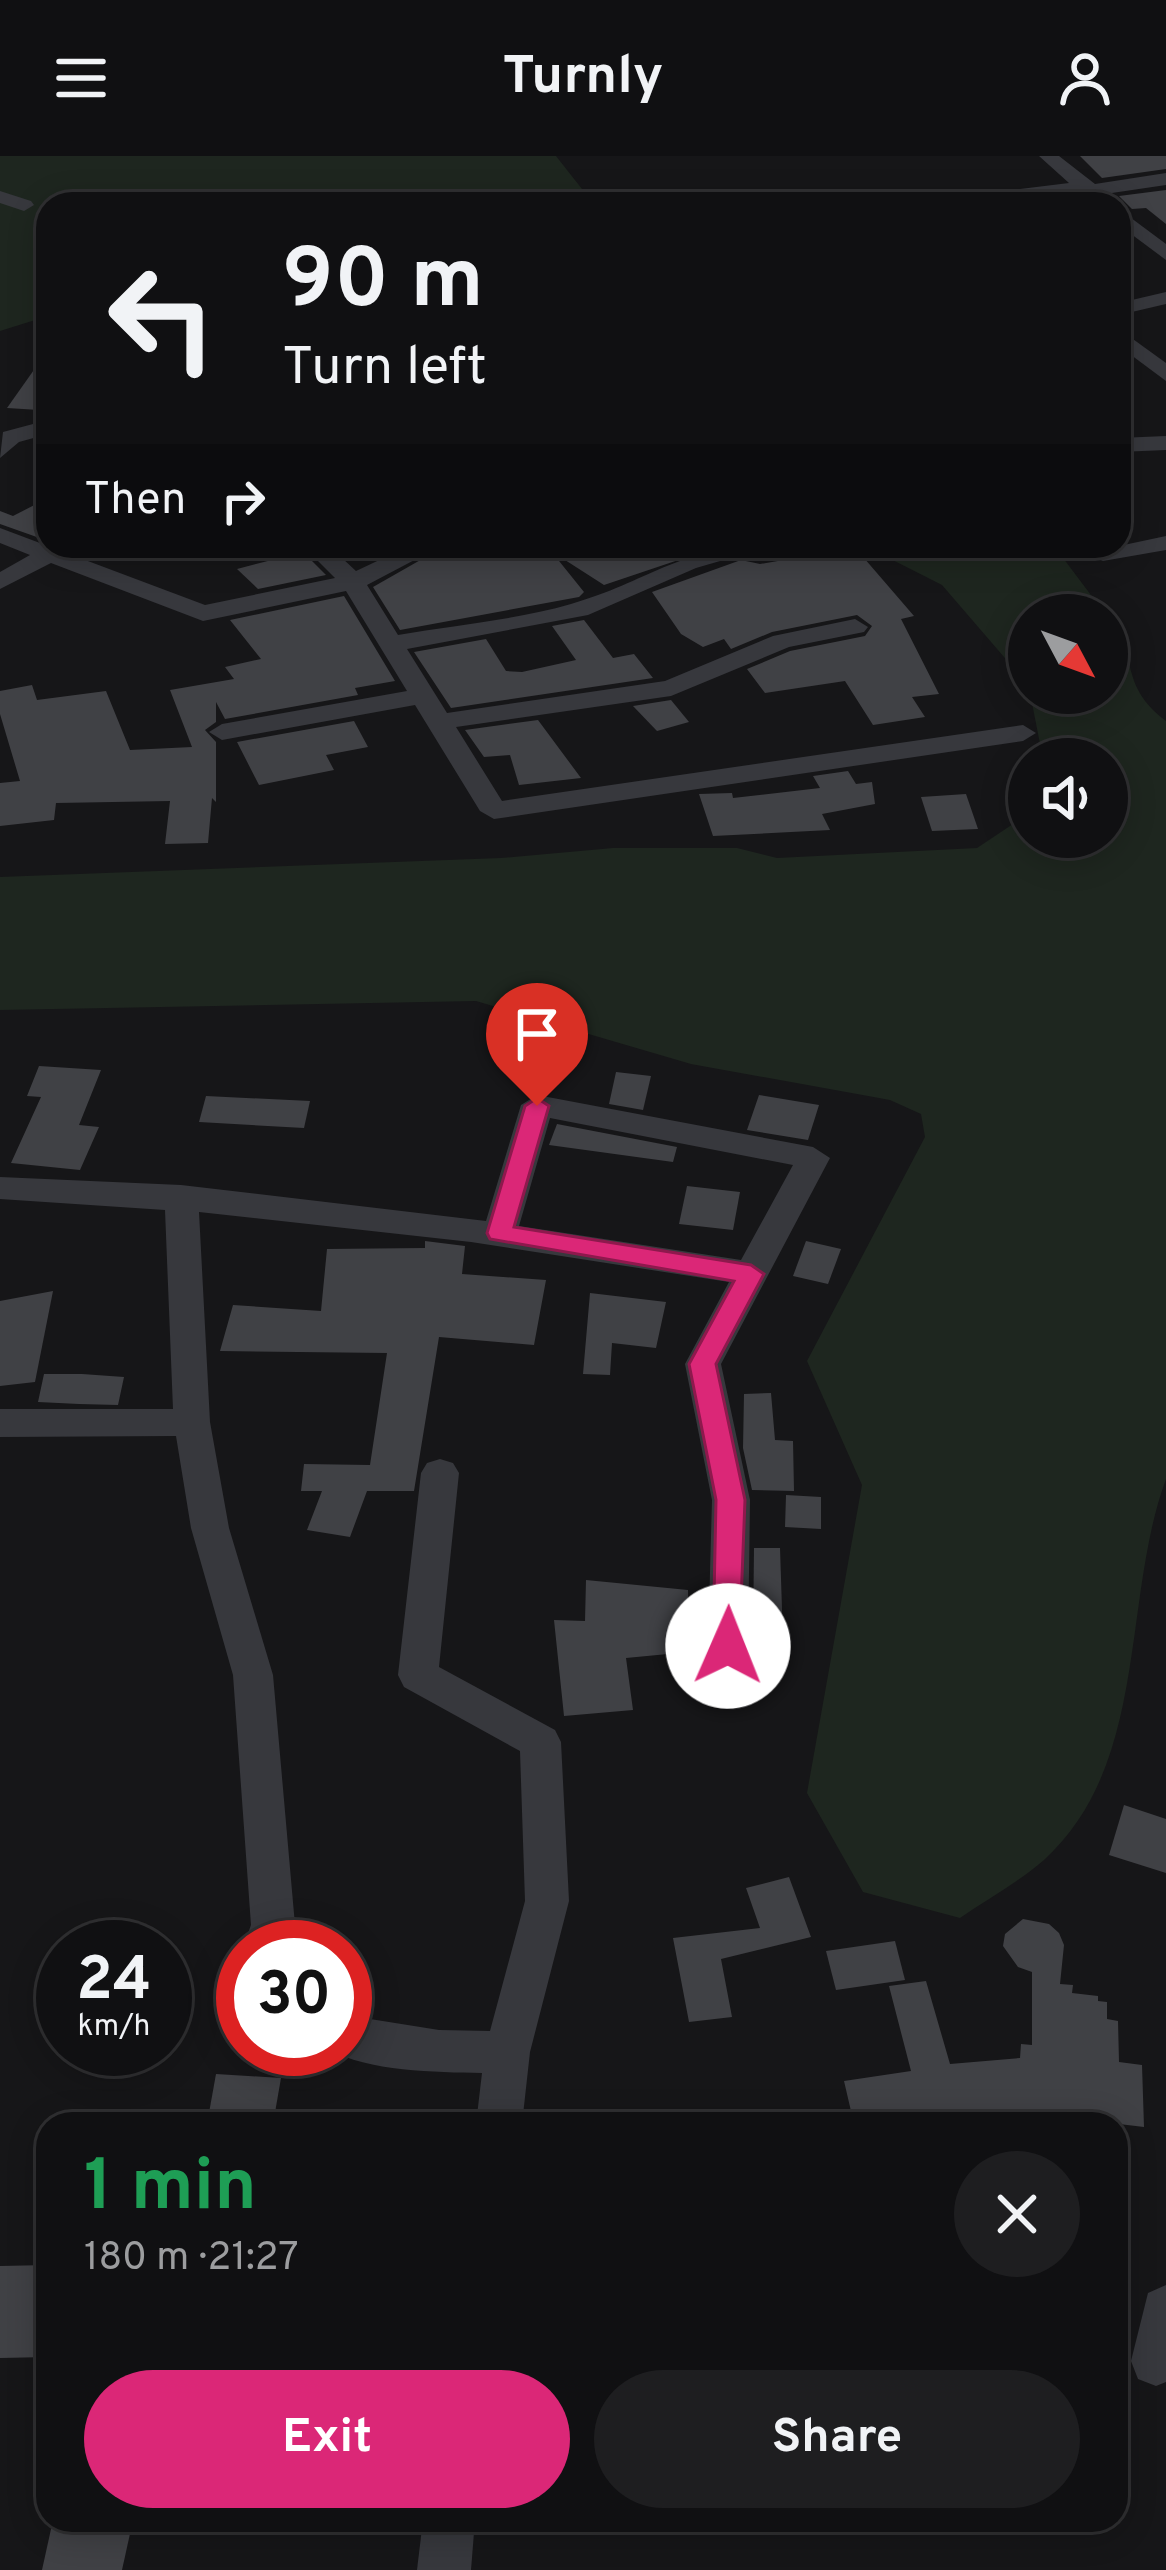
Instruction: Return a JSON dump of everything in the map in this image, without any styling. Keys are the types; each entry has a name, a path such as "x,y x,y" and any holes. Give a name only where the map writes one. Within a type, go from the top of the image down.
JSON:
{"street":[{"path":"1048,156 1092,192"},
{"path":"1104,192 1166,179"},
{"path":"0,197 24,206"},
{"path":"1131,226 1166,254"},
{"path":"1131,239 1144,237"},
{"path":"1131,306 1166,298"},
{"path":"1131,345 1166,374"},
{"path":"0,452 11,437 36,430"},
{"path":"1131,444 1166,442"},
{"path":"0,536 36,550"},
{"path":"1131,549 1166,543"},
{"path":"0,581 42,558"},
{"path":"56,558 194,612 352,582 403,558"},
{"path":"327,558 352,582 490,809 499,812 1023,733"},
{"path":"391,644 579,610 706,558"},
{"path":"437,722 671,688 782,641 855,627"},
{"path":"222,732 421,696"},
{"path":"500,1233 537,1106 813,1158 703,1364 731,1500 728,1646"},
{"path":"0,1188 181,1196 500,1233 751,1274"},
{"path":"181,1196 192,1422 210,1528 253,1675 274,1920"},
{"path":"0,1423 192,1422"},
{"path":"440,1473 418,1675 540,1742 548,1901 507,2052 501,2112"},
{"path":"372,2040 439,2051 507,2052"},
{"path":"1156,2361 1166,2310"},
{"path":"444,2570 447,2532"}],"shaded area":[{"path":"0,156 556,156 588,192 36,192 36,320 0,331"},
{"path":"889,558 1063,558 1090,594 1008,594 1008,662 942,585"},
{"path":"1128,660 1141,695 1166,721 1166,1479 1152,1526 1128,1679 1101,1777 1078,1821 1044,1860 960,1918 863,1892 807,1793 862,1485 807,1361 925,1137 921,1114 890,1100 691,1064 476,1001 0,1010 0,877 501,858 613,848 737,848 777,858 977,848 1008,827 1008,858 1128,858 1128,738 1039,738 1034,714 1128,714"}],"building":[{"path":"1080,156 1166,156 1166,169 1102,178"},
{"path":"1166,190 1166,224 1146,208 1132,209 1131,194"},
{"path":"36,367 36,410 7,408"},
{"path":"36,504 36,537 0,524 0,511 13,516"},
{"path":"280,558 309,558 326,575 258,589 237,569"},
{"path":"424,558 557,558 584,592 579,597 400,630 373,587"},
{"path":"562,558 684,558 604,585"},
{"path":"795,558 864,558 914,616 901,619 939,694 912,697 925,717 873,725 845,681 765,693 747,669 790,651 865,636 872,626 857,615 772,632 731,649 724,639 703,647 681,634 652,592 741,560 760,564"},
{"path":"344,596 395,681 355,688 358,695 225,719 216,702 216,722 205,730 216,742 216,802 212,798 208,843 165,844 170,801 56,803 54,820 0,826 0,783 20,781 0,714 0,691 32,685 37,700 106,691 130,750 192,747 170,690 234,679 225,667 261,659 230,620"},
{"path":"584,620 613,658 634,654 653,678 451,708 414,652 486,639 506,671 522,672 576,660 552,626"},
{"path":"671,700 689,722 657,731 633,706"},
{"path":"538,720 581,778 519,785 510,755 484,757 465,730"},
{"path":"354,721 368,747 326,755 334,770 259,785 237,742"},
{"path":"848,771 856,784 872,782 875,804 822,814 830,830 713,836 699,794 732,793 733,798 820,788 813,776"},
{"path":"966,794 978,829 932,831 921,797"},
{"path":"39,1066 101,1070 79,1125 99,1127 80,1170 11,1163 41,1097 27,1096"},
{"path":"616,1072 651,1076 643,1110 609,1104"},
{"path":"759,1095 819,1105 808,1140 747,1130"},
{"path":"206,1096 310,1101 304,1128 199,1122"},
{"path":"557,1124 677,1147 673,1162 549,1145"},
{"path":"687,1186 740,1192 733,1230 679,1224"},
{"path":"425,1241 465,1246 462,1274 546,1280 534,1345 439,1337 414,1491 367,1491 350,1537 307,1530 322,1491 301,1491 304,1464 370,1465 387,1353 220,1351 233,1305 321,1311 327,1249 425,1248"},
{"path":"806,1241 841,1249 828,1284 793,1276"},
{"path":"53,1291 35,1382 0,1386 0,1301"},
{"path":"590,1293 666,1302 656,1348 612,1343 610,1375 583,1374"},
{"path":"44,1374 124,1377 118,1405 38,1402"},
{"path":"771,1393 775,1440 793,1441 794,1491 752,1490 743,1448 744,1394"},
{"path":"786,1495 821,1497 821,1529 785,1527"},
{"path":"754,1548 780,1548 783,1640 753,1638"},
{"path":"586,1580 688,1590 689,1652 626,1658 633,1710 564,1716 554,1620 585,1621"},
{"path":"1124,1805 1166,1819 1166,1873 1109,1855"},
{"path":"789,1877 811,1937 721,1959 732,2017 689,2022 673,1938 760,1928 746,1888"},
{"path":"1023,1919 1049,1924 1059,1933 1064,1945 1060,1984 1073,1985 1072,1993 1107,2002 1107,2019 1118,2021 1119,2062 1142,2065 1144,2127 1128,2125 1128,2112 851,2112 844,2081 911,2071 889,1986 926,1981 950,2064 1020,2058 1021,2044 1032,2045 1032,1972 1018,1967 1003,1946 1005,1934"},
{"path":"895,1941 905,1980 836,1990 826,1951"},
{"path":"216,2074 281,2078 275,2112 209,2112"},
{"path":"36,2265 36,2357 0,2358 0,2266"},
{"path":"50,2532 130,2532 122,2570 42,2570"}],"route":[{"path":"537,1106 500,1233 751,1274 703,1364 731,1500 728,1646"}]}
